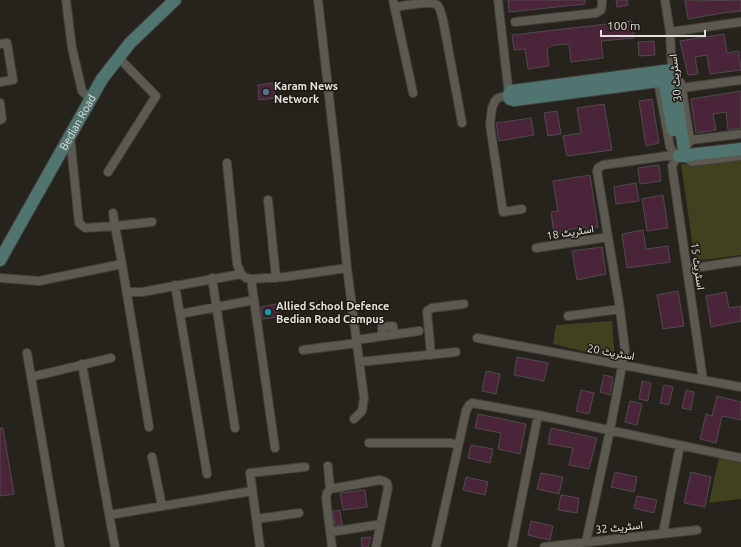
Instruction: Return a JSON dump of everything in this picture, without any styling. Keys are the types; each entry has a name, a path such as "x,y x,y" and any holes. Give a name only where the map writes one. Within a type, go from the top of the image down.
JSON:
{"street":[{"path":"66,0 72,48 82,90 90,99"},
{"name":"Bedian Road","path":"0,260 102,79 130,43 175,0"},
{"path":"318,0 347,268 364,398 362,411 354,420"},
{"path":"498,0 509,95"},
{"path":"515,22 596,13 601,10 602,0"},
{"name":"اسٹریٹ 30","path":"665,0 670,32 669,79 682,150"},
{"path":"413,93 394,4 432,2 437,4 443,20 462,123"},
{"path":"670,32 741,22"},
{"path":"0,44 7,43 13,80 0,82"},
{"path":"108,172 156,96 118,58"},
{"path":"647,87 669,79"},
{"path":"669,79 670,147 682,150 741,149"},
{"path":"522,209 503,212 490,125 492,108 498,98 509,95 510,92 669,79 741,80"},
{"path":"0,103 2,119 0,120"},
{"path":"586,542 610,430 625,350 620,309 597,178 598,168 603,165 666,156 682,150 741,134"},
{"path":"70,135 79,223 85,228 152,222"},
{"path":"682,150 741,142"},
{"path":"682,150 692,162 741,156"},
{"name":"اسٹریٹ 15","path":"682,150 672,166 704,380"},
{"path":"228,163 237,264 241,274 246,278 251,279 276,278 347,268"},
{"path":"268,200 276,278"},
{"path":"113,213 149,427"},
{"name":"اسٹریٹ 18","path":"536,248 608,237"},
{"path":"688,269 741,261"},
{"path":"0,278 39,281 122,264"},
{"path":"127,292 142,292 212,278 241,274"},
{"path":"212,278 235,428"},
{"path":"251,279 275,448"},
{"path":"175,285 207,474"},
{"path":"180,314 254,300"},
{"path":"431,355 427,311 432,308 464,304"},
{"path":"568,316 620,309"},
{"path":"303,350 382,336 382,327 394,326 394,334 419,331"},
{"name":"اسٹریٹ 20","path":"477,338 741,388"},
{"path":"359,362 456,352"},
{"path":"27,354 60,547"},
{"path":"31,377 111,358"},
{"path":"82,364 115,547"},
{"path":"436,547 467,408 472,403 538,415 741,458"},
{"path":"512,547 538,415"},
{"path":"369,443 450,443 458,445"},
{"path":"663,533 680,445"},
{"path":"152,457 162,506"},
{"path":"260,547 250,474 306,466"},
{"path":"328,466 330,489 326,498 332,547"},
{"path":"330,489 380,480 387,483 388,488 376,547"},
{"path":"109,515 252,491"},
{"path":"257,519 299,513"},
{"path":"330,532 376,525 380,526"},
{"name":"اسٹریٹ 32","path":"544,547 697,530"}],"green space":[{"path":"741,156 741,255 695,261 681,164"},
{"path":"612,321 615,359 553,344 556,325"},
{"path":"719,457 741,461 741,499 709,503"}],"building":[{"path":"508,0 585,0 585,4 509,12"},
{"path":"616,0 627,0 628,5 617,7"},
{"path":"685,0 741,0 741,11 688,19"},
{"path":"632,21 634,38 601,41 603,58 571,62 569,44 557,45 551,46 547,49 549,66 528,69 525,49 514,50 512,35"},
{"path":"724,34 727,53 739,51 741,70 710,74 707,55 695,57 698,74 688,75 680,41"},
{"path":"654,41 655,55 639,56 638,42"},
{"name":"Karam News Network","path":"273,83 275,98 259,100 258,85"},
{"path":"741,91 741,128 728,130 726,112 713,114 716,130 696,133 691,99"},
{"path":"652,99 659,143 646,146 639,101"},
{"path":"604,104 612,150 567,156 563,136 581,133 577,108"},
{"path":"557,111 561,134 548,136 544,113"},
{"path":"531,118 534,135 499,141 496,123"},
{"path":"659,165 661,181 640,184 638,168"},
{"path":"590,175 598,227 586,229 585,227 554,234 551,212 558,211 553,181"},
{"path":"636,183 639,201 616,204 614,187"},
{"path":"663,195 668,228 647,231 642,199"},
{"path":"643,230 646,249 668,246 670,262 627,268 622,234"},
{"path":"602,247 606,274 577,280 572,251"},
{"path":"678,291 684,326 663,329 657,295"},
{"path":"726,292 729,308 741,306 741,321 711,327 706,296"},
{"name":"Allied School Defence Bedian Road Campus","path":"276,304 279,317 262,319 261,307"},
{"path":"517,357 548,363 544,381 514,375"},
{"path":"486,371 500,374 496,394 482,391"},
{"path":"604,375 613,377 610,395 600,392"},
{"path":"642,381 651,383 648,401 639,399"},
{"path":"664,385 673,387 669,405 660,403"},
{"path":"581,390 594,393 589,414 576,411"},
{"path":"686,390 694,392 691,410 682,408"},
{"path":"717,396 741,402 741,420 722,416 716,443 700,439 706,414 712,416"},
{"path":"630,401 642,404 637,425 625,422"},
{"path":"478,414 526,424 520,454 498,449 501,433 475,428"},
{"path":"0,428 3,428 14,494 0,496"},
{"path":"551,428 597,438 589,469 569,465 573,448 548,444"},
{"path":"471,445 493,449 490,463 468,458"},
{"path":"615,472 637,477 634,492 611,487"},
{"path":"691,472 711,477 705,507 684,503"},
{"path":"541,473 563,477 559,494 537,489"},
{"path":"466,477 488,482 485,495 463,490"},
{"path":"365,490 367,507 343,510 340,493"},
{"path":"561,495 579,498 577,513 558,510"},
{"path":"637,496 657,500 654,513 634,508"},
{"path":"340,510 342,525 335,526 333,511"},
{"path":"531,521 553,526 550,540 528,535"},
{"path":"371,537 368,547 362,547 361,538"}],"place":[{"name":"Karam News Network","path":"266,92"},
{"name":"Allied School Defence Bedian Road Campus","path":"268,312"}]}
